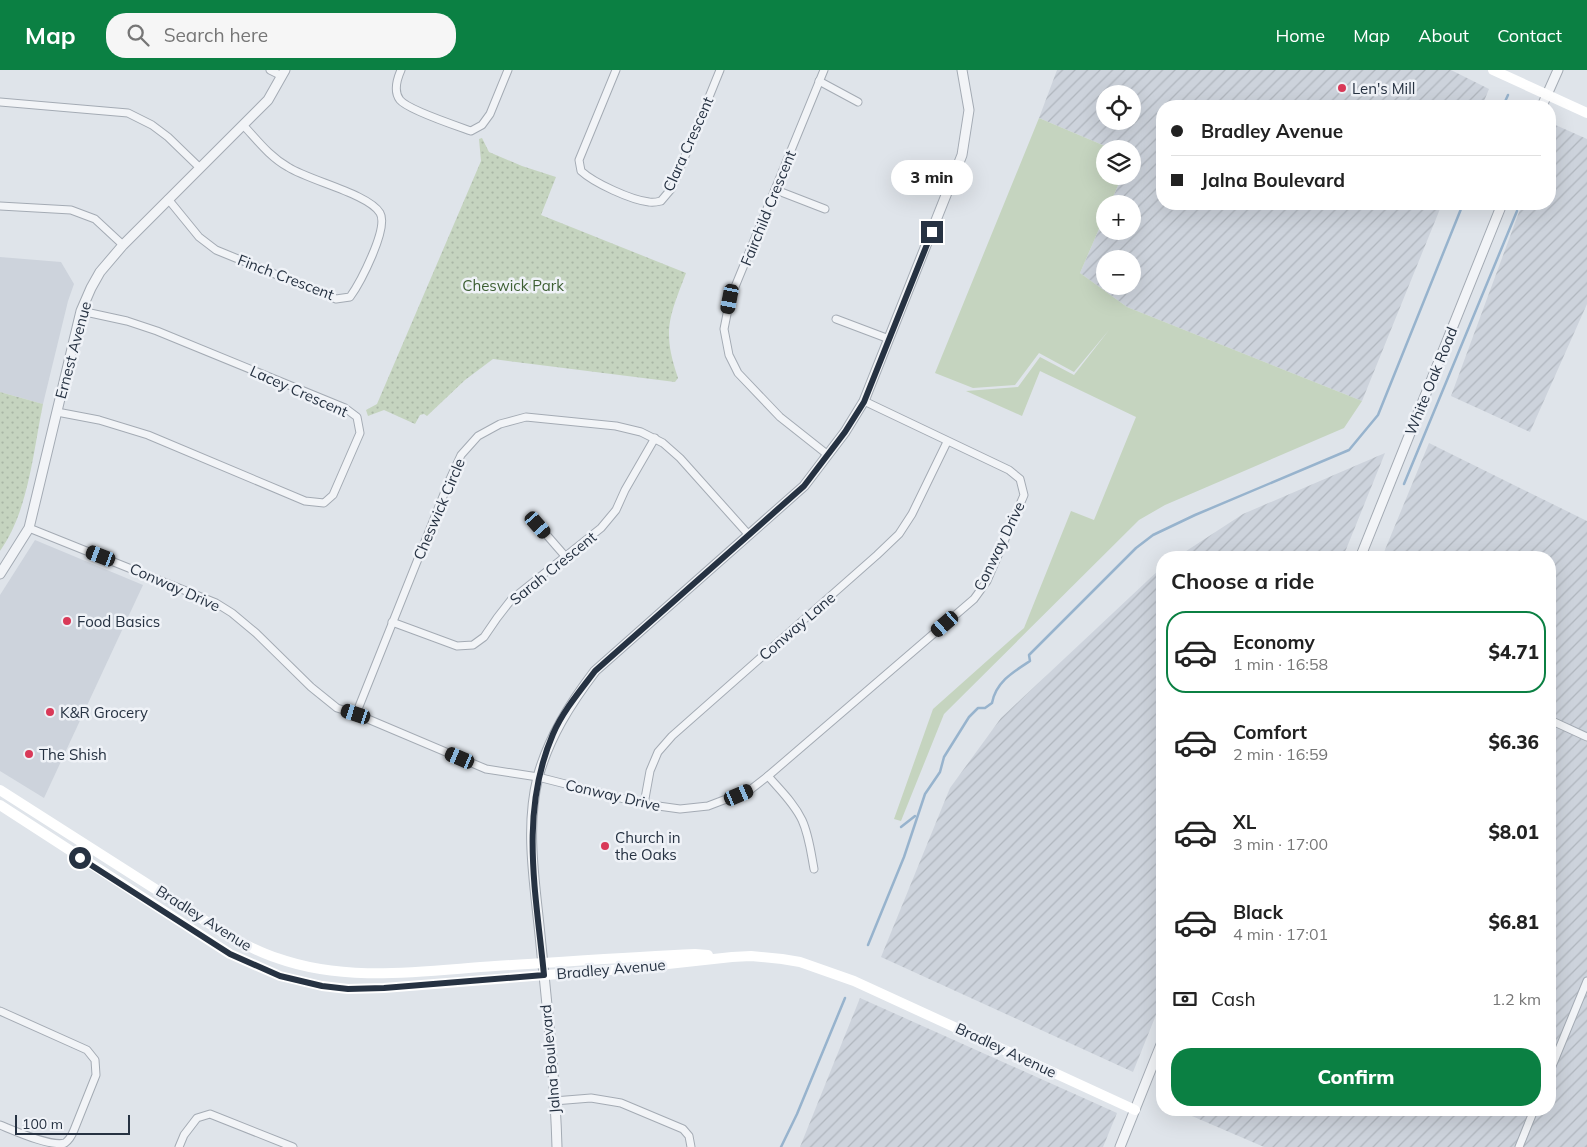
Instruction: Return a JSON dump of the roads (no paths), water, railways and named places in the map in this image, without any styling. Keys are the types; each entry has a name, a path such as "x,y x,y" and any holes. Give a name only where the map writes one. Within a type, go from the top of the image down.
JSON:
{"main road":[{"path":"1493,70 1587,113"},
{"name":"Bradley Avenue","path":"0,790 232,938 277,958 316,969 356,974 382,974 612,957 695,954 732,957"},
{"name":"Bradley Avenue","path":"0,805 230,954 280,976 322,986 348,989 384,988 622,969 732,957 751,956 782,959 800,962 837,974 1135,1110"}],"street":[{"path":"270,70 283,73"},
{"path":"400,70 396,88 399,99 407,105 458,127 471,130 482,125 490,114 508,70"},
{"name":"Clara Crescent","path":"616,70 579,160 581,171 595,182 650,203 661,201 672,188 720,70"},
{"name":"Fairchild Crescent","path":"824,70 730,299 724,329 729,355 738,373 780,417 828,455"},
{"name":"Jalna Boulevard","path":"557,1147 544,975 531,839 538,777 553,734 572,702 595,671 804,486 845,432 864,402 962,155 969,110 962,70"},
{"path":"1544,100 1558,70"},
{"name":"Ernest Avenue","path":"0,574 30,528 81,311 100,272 122,245 244,126 268,100 283,73"},
{"path":"819,81 858,102"},
{"path":"0,102 128,113 152,125 168,137 200,168"},
{"name":"Finch Crescent","path":"168,199 199,237 216,250 336,299 350,297 360,282 382,228 381,214 370,202 289,168 270,155 244,126"},
{"path":"776,190 825,209"},
{"path":"0,206 71,210 95,219 122,245"},
{"name":"White Oak Road","path":"1363,551 1500,210"},
{"name":"Lacey Crescent","path":"57,412 99,420 148,435 305,501 324,503 333,494 360,433 356,417 345,408 157,331 127,321 81,311"},
{"path":"836,319 889,339"},
{"name":"Conway Drive","path":"30,528 216,603 232,613 256,633 311,687 337,708 356,714 486,769 538,777 644,804 680,809 708,806 750,790 768,776 974,598 987,581 1024,495 1020,479 1009,470 864,402"},
{"name":"Cheswick Circle","path":"356,714 450,479 462,455 478,436 500,424 526,417 616,426 641,432 655,438 680,458 748,534"},
{"name":"Sarah Crescent","path":"392,622 457,646 473,645 484,637 496,618 511,600 601,528 616,510 625,490 655,438"},
{"name":"Conway Lane","path":"644,804 650,771 658,752 672,736 899,534 912,514 947,442"},
{"path":"538,525 565,556"},
{"path":"1556,723 1587,737"},
{"path":"768,776 792,804 802,820 808,837 814,869"},
{"path":"1556,1056 1587,981"},
{"path":"0,1011 87,1050 96,1060 96,1074 71,1137 64,1143 54,1145 44,1143 0,1125"},
{"path":"1120,1147 1156,1057"},
{"path":"554,1101 591,1098 621,1103 683,1129 689,1136 691,1147"},
{"path":"179,1147 184,1135 197,1118 210,1114 293,1147"},
{"path":"1519,1147 1532,1116"}],"waterway":[{"path":"1506,100 1508,95"},
{"path":"868,945 904,857 925,794 940,772 944,757 969,717 978,708 985,708 992,703 1001,683 1030,661 1029,655 1136,548 1153,535 1195,515 1349,450 1378,415 1461,210"},
{"path":"1404,484 1517,211"},
{"path":"901,827 915,816"},
{"path":"781,1147 797,1114 845,998"}],"place":[{"name":"Len's Mill","path":"1342,88"},
{"name":"Food Basics","path":"67,621"},
{"name":"K&R Grocery","path":"50,712"},
{"name":"The Shish","path":"29,754"},
{"name":"Church in the Oaks","path":"605,846"}],"park label":[{"name":"Cheswick Park","path":"513,285"}]}
